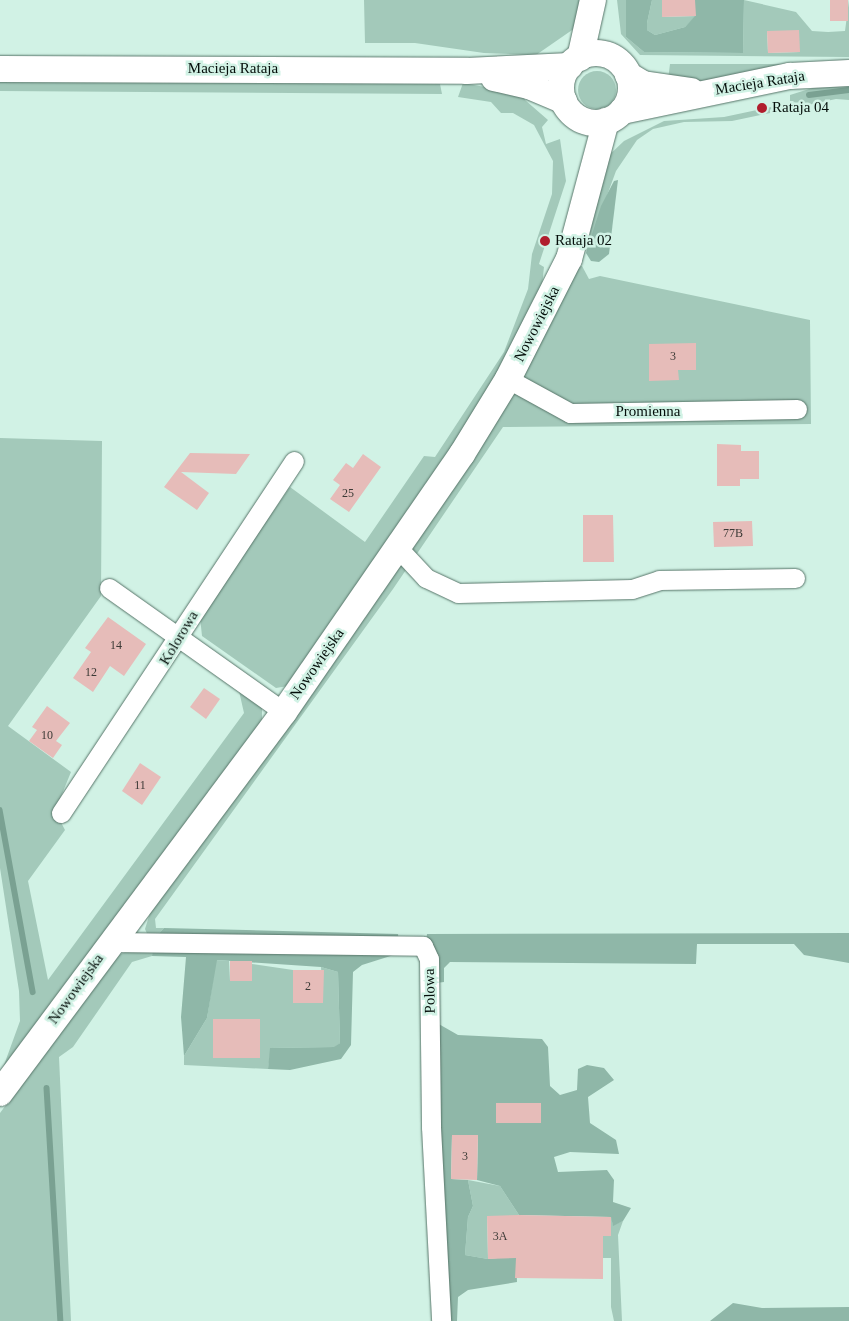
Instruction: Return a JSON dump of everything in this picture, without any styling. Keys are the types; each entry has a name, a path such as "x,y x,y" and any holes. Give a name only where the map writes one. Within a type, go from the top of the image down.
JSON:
{"street":[{"path":"575,62 594,53 609,56 625,67 631,90 614,116 590,122 570,109 562,79 575,62 593,0"},
{"path":"602,0 609,56"},
{"name":"Macieja Rataja","path":"0,69 467,71 575,62"},
{"name":"Macieja Rataja","path":"467,71 529,86 570,109"},
{"name":"Macieja Rataja","path":"614,116 685,100 702,93 790,76 849,73"},
{"name":"Macieja Rataja","path":"628,75 650,85 702,93"},
{"name":"Nowowiejska","path":"570,109 585,204"},
{"name":"Nowowiejska","path":"0,1093 110,942 284,712 398,548 508,380 561,277 614,116"},
{"name":"Promienna","path":"508,380 570,413 797,409"},
{"name":"Kolorowa","path":"61,813 180,637 294,461"},
{"path":"398,548 426,578 458,593 632,589 659,580 795,578"},
{"path":"109,588 284,712"},
{"name":"Polowa","path":"110,942 423,946 430,958 432,1127 441,1321"}],"green space":[{"path":"364,0 585,0 584,19 575,19 575,28 536,55 484,53 415,43 365,43"},
{"path":"617,0 626,0 626,37 644,52 743,53 744,0 796,12 812,31 828,32 845,31 849,0 849,57 640,55 621,34","holes":["767,31 800,52 768,53"]},
{"path":"626,0 652,0 647,30 655,35 685,27 695,16 695,0 744,0 743,53 644,52 626,37"},
{"path":"652,0 662,0 663,17 696,16 685,27 655,35 647,30"},
{"path":"670,64 817,64 694,82 668,80"},
{"path":"597,71 610,77 616,90 610,103 597,109 584,103 578,90 584,77"},
{"path":"0,79 440,84 442,94 0,91"},
{"path":"463,83 524,94 525,100 548,120 542,127 546,144 560,139 566,181 539,264 544,267 541,295 493,384 408,514 288,686 276,688 202,636 200,617 290,487 365,542 424,456 435,457 504,352 528,289 532,254 552,194 553,161 534,125 513,113 501,113 491,102 458,97"},
{"path":"849,84 849,100 836,99 732,121 684,122 653,129 637,140 616,171 586,253 605,159 624,141 664,121 724,117 790,103 790,95 822,85"},
{"path":"618,180 609,254 599,262 591,261 586,253 601,206 614,181"},
{"path":"582,266 589,279 600,276 810,320 811,424 503,427 393,589 155,919 156,928 164,928 154,939 149,938 145,929 150,913 518,385 577,267"},
{"path":"0,438 102,441 101,596 8,726 71,772 55,811 65,830 28,881 48,980 244,713 239,691 262,708 262,723 0,1076 20,1021 19,991 0,868"},
{"path":"164,928 398,934 400,953 362,965 353,972 351,1045 341,1059 290,1070 268,1069 270,1048 334,1047 340,1043 338,972 321,967 217,960 207,1018 184,1056 181,1017 186,957 152,956 154,939"},
{"path":"849,933 849,963 804,955 794,944 697,944 696,964 450,962 444,968 444,982 436,983 426,940 427,934"},
{"path":"154,948 152,956 132,962 73,1047 59,1057 71,1321 0,1321 0,1113 117,956 131,949"},
{"path":"216,960 229,961 230,981 252,981 252,964 293,970 293,1003 323,1003 321,967 338,972 340,1043 335,1047 271,1048 268,1069 184,1065 184,1056 207,1018","holes":["213,1019 260,1020 260,1058 213,1058"]},
{"path":"437,1023 458,1035 542,1039 548,1047 550,1086 560,1095 577,1090 578,1069 587,1065 604,1068 614,1080 588,1097 590,1123 616,1140 619,1154 570,1152 554,1157 558,1172 607,1170 614,1180 613,1202 631,1208 623,1221 613,1226 611,1217 519,1215 500,1186 477,1180 478,1136 452,1135 451,1179 468,1180 473,1206 468,1217 465,1255 488,1259 516,1256 517,1282 468,1290 458,1297 457,1321 438,1321"},
{"path":"468,1180 500,1186 519,1215 519,1234 610,1236 611,1214 613,1225 623,1221 618,1235 622,1321 614,1321 611,1307 611,1258 513,1258 512,1216 487,1216 488,1259 465,1255 468,1217 473,1206"},
{"path":"733,1303 762,1308 849,1307 849,1321 710,1321"}],"building":[{"path":"662,0 695,0 696,16 662,17"},
{"path":"830,0 848,0 848,21 830,21"},
{"path":"799,30 800,52 768,53 767,31"},
{"path":"696,343 696,370 678,370 679,380 649,381 649,344"},
{"path":"717,444 741,445 741,451 759,451 759,479 740,479 740,486 717,486"},
{"path":"190,453 250,454 236,474 181,472 209,493 197,510 164,487"},
{"path":"363,454 381,467 349,512 330,499 340,485 333,480 346,463 353,468"},
{"path":"583,515 613,515 614,562 583,562"},
{"path":"752,521 753,546 714,547 713,522"},
{"path":"108,617 146,644 124,676 110,666 93,692 73,678 91,652 85,648"},
{"path":"204,688 220,699 206,719 190,707"},
{"path":"47,706 70,723 56,741 62,745 53,758 29,741 37,730 32,727"},
{"path":"140,763 161,777 142,805 122,791"},
{"path":"230,961 252,961 252,981 230,981"},
{"path":"293,970 324,970 323,1003 293,1003"},
{"path":"213,1019 260,1019 260,1058 213,1058"},
{"path":"496,1103 541,1103 541,1123 496,1123"},
{"path":"452,1135 478,1135 477,1180 451,1179"},
{"path":"487,1216 611,1217 611,1236 603,1236 603,1279 515,1278 516,1258 488,1259"}],"waterway":[{"path":"809,95 849,90"},
{"path":"0,810 33,992"},
{"path":"47,1088 61,1321"}],"place":[{"name":"Rataja 04","path":"762,108"},
{"name":"Rataja 02","path":"545,241"}]}
